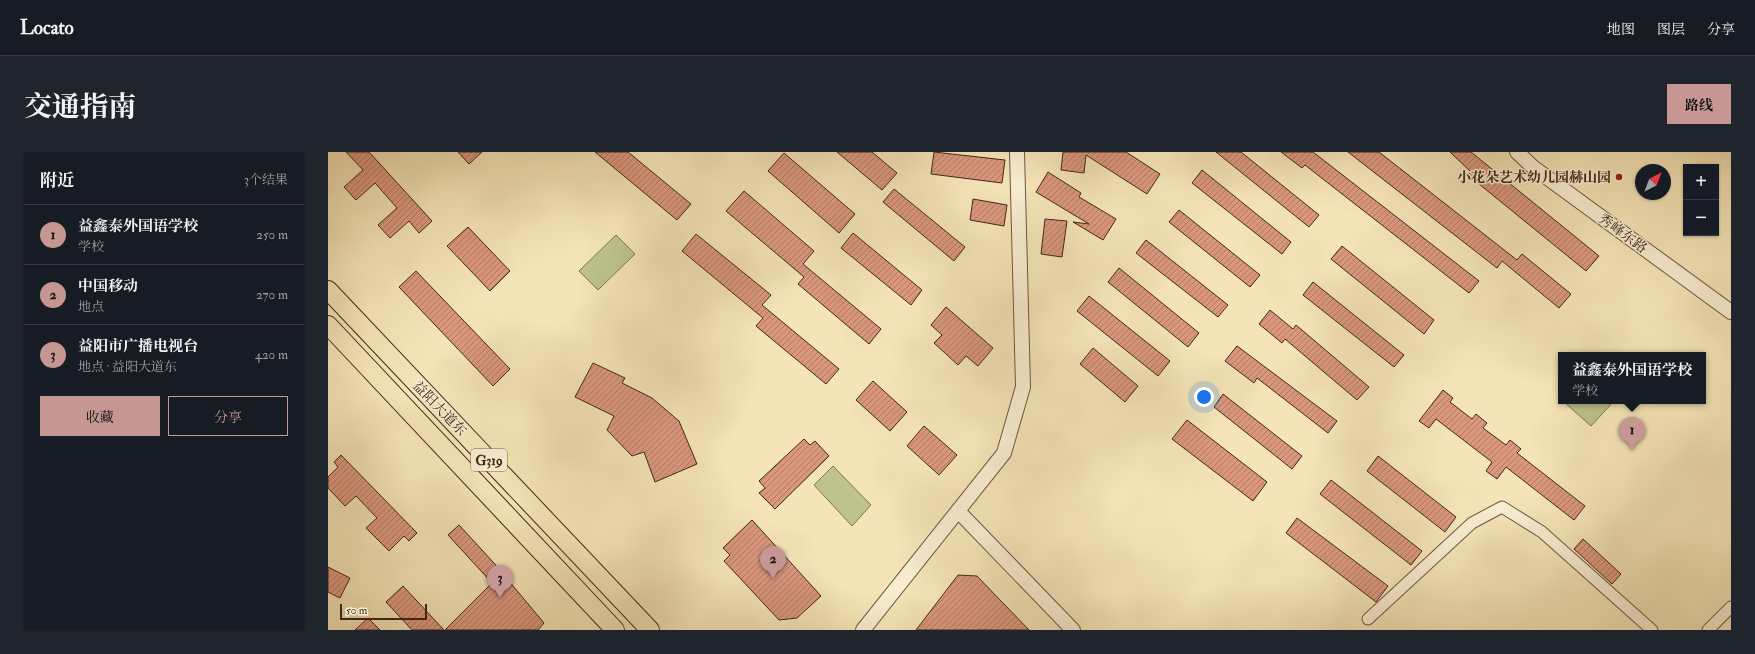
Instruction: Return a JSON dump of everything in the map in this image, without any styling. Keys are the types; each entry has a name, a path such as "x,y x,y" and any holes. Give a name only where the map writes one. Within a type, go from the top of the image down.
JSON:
{"main road":[{"name":"益阳大道东","path":"328,290 650,630"},
{"name":"G319","path":"328,325 615,630"}],"street":[{"path":"863,630 1004,453 1023,387 1017,152"},
{"name":"秀峰东路","path":"1517,152 1540,173 1731,312"},
{"path":"1368,619 1472,523 1502,506 1542,532 1652,630"},
{"path":"958,511 1073,630"},
{"path":"1708,630 1731,607"}],"green space":[{"path":"616,235 635,254 598,290 579,271"},
{"path":"1566,404 1611,404 1591,426"},
{"path":"833,466 871,505 852,526 814,485"}],"building":[{"path":"346,152 369,152 432,221 419,233 409,221 390,238 378,225 397,208 375,183 356,200 344,187 363,170"},
{"path":"458,152 482,152 469,164"},
{"path":"595,152 628,152 691,204 677,220"},
{"path":"837,152 872,152 897,173 882,190"},
{"path":"934,152 1005,160 1002,183 931,174"},
{"path":"1063,152 1126,152 1160,174 1147,194 1086,155 1084,173 1061,170"},
{"path":"1216,152 1241,152 1319,215 1309,227"},
{"path":"1281,152 1313,152 1479,281 1469,293 1305,165 1302,168"},
{"path":"1348,152 1379,152 1517,260 1522,254 1571,294 1559,308 1502,261 1497,268"},
{"path":"1450,152 1471,152 1599,256 1586,271 1468,175 1471,172"},
{"path":"784,153 855,214 839,233 768,171"},
{"path":"1202,170 1291,242 1282,254 1192,183"},
{"path":"1048,172 1081,193 1079,197 1116,219 1103,240 1073,222 1089,224 1036,192"},
{"path":"894,189 965,247 954,261 883,202"},
{"path":"744,191 814,251 803,264 881,329 869,344 798,284 804,277 726,211"},
{"path":"973,199 1007,205 1004,226 970,220"},
{"path":"1179,210 1260,275 1250,287 1169,222"},
{"path":"1045,219 1067,221 1062,257 1041,254"},
{"path":"468,227 510,271 490,291 447,246"},
{"path":"853,233 922,290 911,305 841,248"},
{"path":"696,234 771,295 762,305 839,369 826,384 756,326 763,318 682,251"},
{"path":"1146,240 1228,305 1218,317 1136,253"},
{"path":"1342,246 1434,320 1424,334 1331,259"},
{"path":"1119,268 1199,333 1188,347 1108,282"},
{"path":"416,271 510,369 493,386 399,287"},
{"path":"1313,282 1404,355 1394,367 1303,295"},
{"path":"1089,296 1170,361 1158,376 1077,311"},
{"path":"946,307 993,348 978,366 966,356 958,365 934,343 942,335 931,325"},
{"path":"1270,310 1293,329 1296,325 1369,387 1357,400 1285,339 1282,343 1259,324"},
{"path":"1237,346 1337,421 1328,433 1257,378 1254,383 1225,361"},
{"path":"1093,348 1138,386 1125,402 1080,364"},
{"path":"593,363 625,378 622,383 652,398 679,421 697,464 655,482 644,452 632,456 607,430 614,416 575,397"},
{"path":"873,381 907,412 890,431 856,400"},
{"path":"1443,390 1453,398 1450,402 1472,419 1476,414 1487,423 1483,428 1506,445 1510,440 1521,449 1517,453 1585,506 1574,520 1506,467 1497,479 1486,471 1492,462 1436,419 1429,428 1419,421"},
{"path":"1223,394 1302,456 1292,469 1214,407"},
{"path":"1187,420 1267,482 1253,501 1172,439"},
{"path":"924,426 957,455 939,475 907,446"},
{"path":"804,439 810,445 815,441 829,456 775,509 759,493 765,488 759,481"},
{"path":"341,455 417,533 409,541 404,536 389,551 366,528 377,518 356,496 345,506 328,488 328,477 338,467 334,462"},
{"path":"1378,456 1456,517 1445,532 1367,471"},
{"path":"1331,480 1422,551 1411,565 1320,494"},
{"path":"1297,518 1388,586 1376,602 1286,533"},
{"path":"752,520 821,596 797,618 779,620 724,561 730,555 723,548"},
{"path":"459,525 493,562 544,623 538,630 445,630 492,583 448,535"},
{"path":"1583,539 1621,574 1612,584 1574,549"},
{"path":"328,567 350,578 340,598 328,592"},
{"path":"958,575 977,576 1029,630 916,630"},
{"path":"403,586 444,630 412,630 386,602"},
{"path":"368,618 380,630 355,630"}],"place":[{"name":"小花朵艺术幼儿园赫山园","path":"1619,177"},
{"name":"益鑫泰外国语学校","path":"1632,450"},
{"name":"中国移动","path":"773,579"},
{"name":"益阳市广播电视台","path":"500,598"}]}
